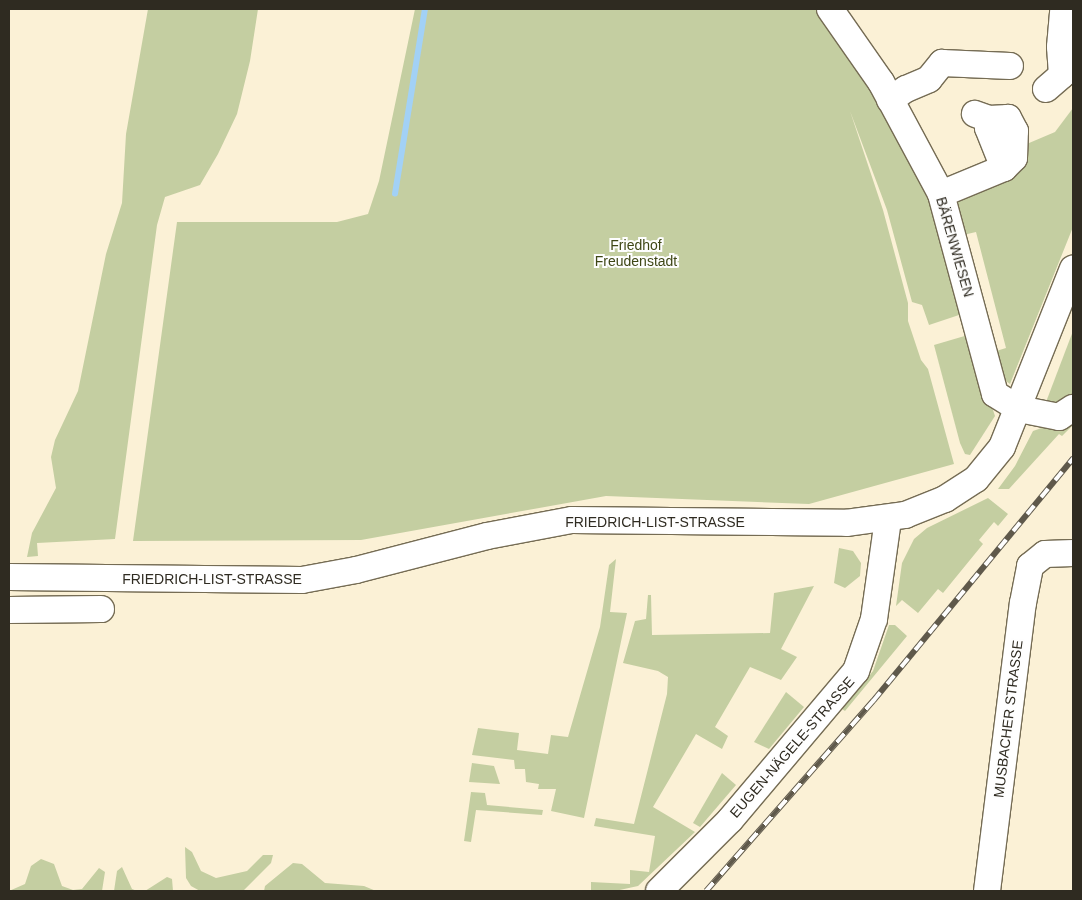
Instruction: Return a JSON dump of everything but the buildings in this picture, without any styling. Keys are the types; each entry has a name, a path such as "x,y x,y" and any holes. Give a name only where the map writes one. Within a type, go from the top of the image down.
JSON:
{"street":[{"name":"BÄRENWIESEN","path":"830,9 890,100 941,194 995,394 1019,409 1059,418 1073,408"},
{"path":"1046,89 1062,75 1060,47 1063,9"},
{"path":"890,100 906,89 929,80 942,63 1010,66"},
{"path":"941,194 1004,168 982,117"},
{"name":"FRIEDRICH-LIST-STRASSE","path":"9,577 302,580 356,570 487,536 572,520 846,523 888,519 945,499 976,479 1002,447 1019,409 1073,269"},
{"name":"EUGEN-NÄGELE-STRASSE","path":"659,891 730,820 856,671 874,618 888,519"},
{"name":"MUSBACHER STRASSE","path":"987,891 1023,602 1030,566 1045,554 1073,553"},
{"path":"9,610 100,609"}],"green space":[{"path":"148,9 258,9 250,61 237,114 218,154 200,185 165,197 157,225 115,539 37,543 38,556 27,557 32,533 56,488 51,457 55,440 78,391 106,254 122,203 126,134"},
{"name":"Friedhof Freudenstadt","path":"415,9 819,9 865,74 917,170 951,256 962,314 929,325 922,305 912,302 887,210 850,111 883,210 908,303 908,321 921,360 928,369 954,464 809,504 606,496 361,540 133,541 177,222 337,222 368,214 379,181"},
{"path":"1073,108 1073,227 1010,384 1002,378 993,352 1006,348 976,232 963,235 953,196 1022,146 1055,132"},
{"path":"1073,331 1073,394 1058,405 1046,402"},
{"path":"968,335 995,416 970,455 965,454 960,443 934,345"},
{"path":"1073,417 1073,425 1062,436 1059,434 1009,489 998,489 1015,466 1033,431"},
{"path":"988,498 1008,514 998,526 994,522 979,540 983,544 943,593 938,589 918,613 902,600 896,606 902,563 914,539 927,528"},
{"path":"839,548 853,551 861,563 860,576 845,588 834,583"},
{"path":"616,559 610,612 627,613 584,818 551,811 556,789 538,789 539,784 526,782 525,769 515,769 514,760 472,755 478,728 519,733 517,750 548,754 551,735 568,737 600,627 609,565"},
{"path":"814,586 781,649 797,657 781,680 750,667 715,727 728,736 722,749 696,734 653,807 695,832 638,886 615,891 591,891 591,882 630,884 630,870 649,872 655,836 594,826 596,818 634,824 667,694 668,677 658,671 623,663 635,621 646,619 648,595 651,595 652,635 770,633 774,593"},
{"path":"889,625 895,625 907,636 845,711 842,709 873,671"},
{"path":"786,692 804,707 769,749 754,742"},
{"path":"472,763 494,766 500,784 469,782"},
{"path":"722,773 736,785 700,827 693,823"},
{"path":"471,792 485,793 487,805 543,810 542,815 476,810 471,842 464,841"},
{"path":"185,847 192,852 201,871 216,878 247,871 263,855 273,855 271,863 243,891 200,891 191,886 186,878"},
{"path":"41,859 54,864 62,886 73,890 82,889 99,868 105,872 102,891 9,891 25,884 31,866"},
{"path":"293,863 302,864 325,883 364,886 376,891 264,891 265,886"},
{"path":"122,867 132,889 137,891 114,891 117,871"},
{"path":"167,877 172,879 173,891 145,891"}],"waterway":[{"path":"395,194 425,9"}],"railway":[{"path":"706,891 873,701 1073,458"}]}
